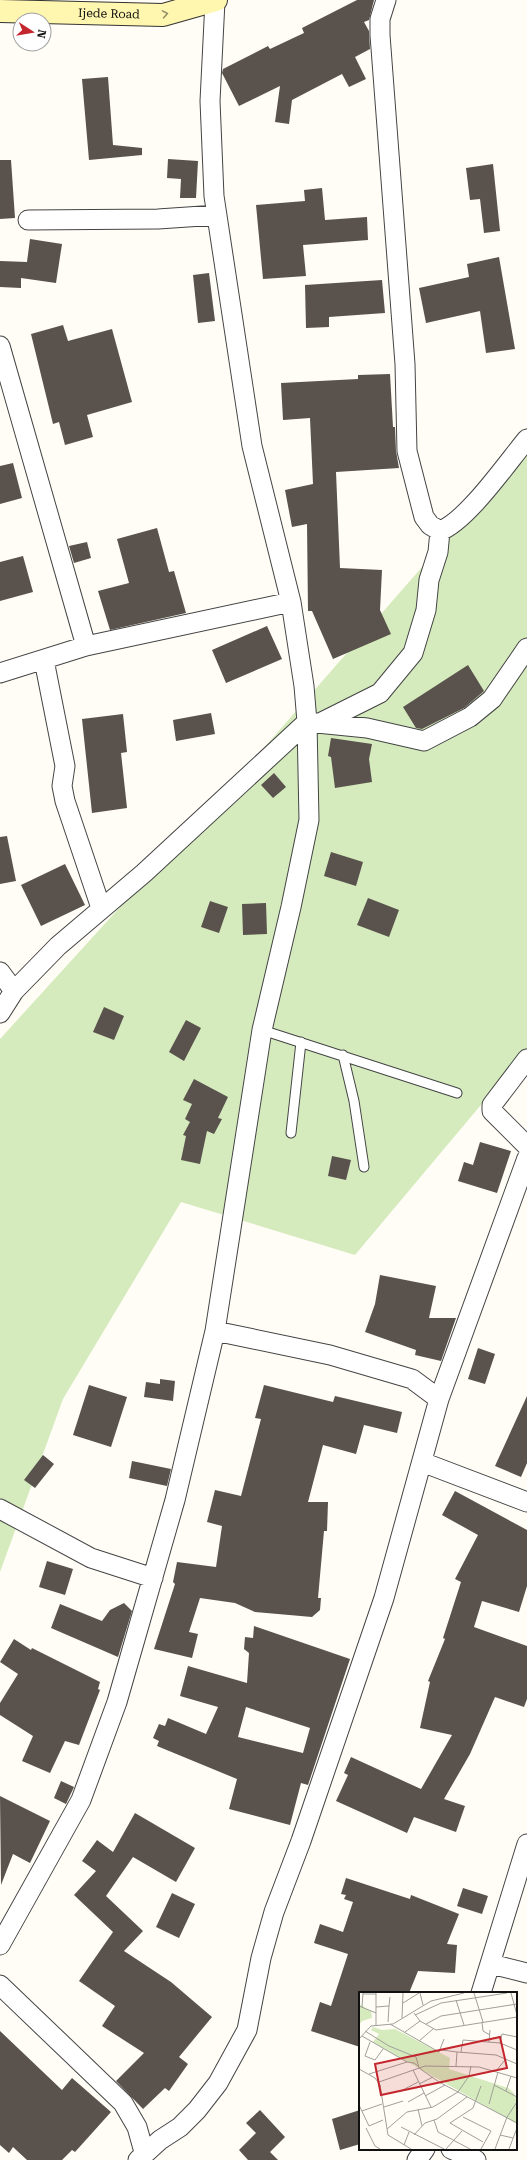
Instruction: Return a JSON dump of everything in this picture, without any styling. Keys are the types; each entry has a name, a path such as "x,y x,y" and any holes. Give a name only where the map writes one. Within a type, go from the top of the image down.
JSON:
{"main road":[{"name":"Ijede Road","path":"0,11 163,15 216,0"}],"street":[{"path":"0,1945 81,1800 117,1702 175,1500 215,1331 262,1030 291,907 309,820 314,723 304,686 291,602 252,446 214,196 210,101 216,0"},
{"path":"386,0 380,19 380,35 405,364 407,451 424,517 430,525 440,530 450,527 475,501 527,439"},
{"path":"28,220 158,219 217,215"},
{"path":"0,346 86,646"},
{"path":"0,1013 14,991 58,946 144,873 314,723 380,692 413,653 426,610 429,580 438,552 440,530"},
{"path":"0,673 86,646 291,602"},
{"path":"314,723 367,728 424,740 470,716 492,700 527,648"},
{"path":"44,660 65,766 62,786 65,801 101,908"},
{"path":"0,972 14,991"},
{"path":"527,1059 492,1105 492,1111 527,1146"},
{"path":"0,1985 122,2103 137,2127 141,2156 180,2127 197,2110 218,2083 246,2030 261,1958 274,1912 301,1841 384,1598 439,1399 527,1158"},
{"path":"215,1331 330,1355 412,1379 439,1399"},
{"path":"422,1462 527,1502"},
{"path":"0,1509 91,1558 153,1578"},
{"path":"481,1992 527,1844"},
{"path":"491,1964 527,1973"},
{"path":"417,2160 424,2150"},
{"path":"453,2150 476,2160"}],"lane":[{"path":"262,1030 458,1093"},
{"path":"291,1133 301,1042"},
{"path":"343,1055 354,1101 364,1167"}],"green space":[{"path":"527,447 527,1050 355,1255 181,1202 63,1399 0,1572 0,1039 241,774"}],"building":[{"path":"357,0 374,0 369,20 364,22 369,31 370,49 355,57 366,79 349,87 342,74 292,100 289,124 275,122 280,86 239,106 222,73 223,69 268,46 270,49 304,33 302,28"},
{"path":"108,77 113,145 142,148 142,155 89,160 82,79"},
{"path":"168,159 198,161 196,198 180,198 181,179 167,178"},
{"path":"0,160 11,160 15,218 0,219"},
{"path":"493,164 500,231 484,233 480,199 470,200 466,168"},
{"path":"322,188 325,220 367,217 368,240 303,245 306,276 263,279 256,205 305,201 304,190"},
{"path":"30,239 62,244 56,283 21,278 21,288 0,287 0,261 27,262"},
{"path":"499,257 515,349 486,353 480,311 426,323 419,288 469,277 467,264"},
{"path":"209,273 215,321 198,323 193,275"},
{"path":"382,280 385,313 329,317 329,327 306,328 305,285"},
{"path":"63,325 68,341 112,329 132,402 87,415 93,437 65,445 59,422 53,424 31,334"},
{"path":"390,374 393,427 395,427 396,451 399,468 336,472 340,568 382,570 380,610 391,634 333,659 312,611 308,611 307,524 292,527 285,490 313,484 310,418 283,420 281,383 358,379 358,375"},
{"path":"13,463 22,498 0,504 0,466"},
{"path":"157,528 169,572 174,571 186,613 110,630 98,591 129,583 117,539"},
{"path":"87,542 91,558 74,563 69,546"},
{"path":"23,556 33,592 0,601 0,562"},
{"path":"267,626 282,659 226,683 212,650"},
{"path":"468,665 484,691 464,708 422,729 416,728 403,707"},
{"path":"211,713 215,734 176,741 173,720"},
{"path":"123,714 127,752 121,753 127,808 92,813 82,719"},
{"path":"331,738 372,744 369,759 372,782 335,788 331,757 328,756"},
{"path":"274,773 286,787 273,798 261,785"},
{"path":"7,836 16,881 0,884 0,837"},
{"path":"331,852 363,862 356,886 324,876"},
{"path":"65,864 85,905 41,926 21,885"},
{"path":"368,898 399,910 389,937 357,925"},
{"path":"210,901 228,907 219,933 201,927"},
{"path":"266,903 267,934 243,935 242,904"},
{"path":"104,1007 124,1016 114,1040 93,1032"},
{"path":"186,1020 201,1028 184,1061 169,1052"},
{"path":"194,1079 228,1097 218,1118 222,1119 214,1134 207,1131 200,1164 181,1160 186,1136 183,1135 190,1122 185,1119 192,1104 183,1100"},
{"path":"480,1142 511,1151 497,1193 458,1181 464,1162 473,1165"},
{"path":"332,1156 351,1160 346,1180 328,1176"},
{"path":"380,1275 436,1286 429,1318 456,1318 441,1361 415,1355 416,1350 365,1332 375,1304"},
{"path":"478,1348 495,1354 485,1384 468,1379"},
{"path":"160,1379 175,1381 173,1401 144,1397 146,1382 160,1384"},
{"path":"89,1385 127,1397 111,1447 73,1435"},
{"path":"264,1385 333,1402 335,1396 402,1412 397,1433 364,1425 356,1454 323,1445 308,1502 328,1502 327,1531 324,1531 318,1598 321,1598 320,1610 312,1617 255,1612 235,1603 200,1598 189,1632 198,1634 192,1658 154,1649 175,1584 173,1582 177,1562 216,1567 222,1526 207,1522 215,1490 241,1496 261,1419 255,1418"},
{"path":"527,1396 527,1463 521,1477 495,1466"},
{"path":"43,1455 54,1464 35,1488 24,1480"},
{"path":"132,1461 171,1469 167,1486 129,1478"},
{"path":"455,1491 527,1530 527,1586 519,1612 482,1601 474,1627 527,1646 527,1699 524,1707 495,1697 470,1754 444,1799 465,1806 456,1832 414,1817 407,1833 336,1801 348,1775 344,1773 351,1757 421,1789 452,1735 420,1728 430,1682 428,1681 445,1639 443,1638 461,1582 455,1579 478,1535 442,1515"},
{"path":"47,1561 73,1569 65,1595 39,1587"},
{"path":"124,1603 132,1611 118,1657 51,1628 60,1604 102,1621 110,1610"},
{"path":"254,1626 350,1659 308,1785 301,1783 290,1825 229,1809 237,1779 157,1746 159,1741 153,1738 159,1724 165,1726 168,1718 206,1734 218,1707 180,1696 188,1666 247,1683 249,1653 244,1649 245,1637 253,1638","holes":["246,1707 310,1728 303,1753 238,1737"]},
{"path":"14,1639 31,1650 32,1648 100,1682 98,1689 100,1690 79,1745 65,1741 50,1773 22,1761 33,1736 0,1715 0,1703 18,1674 0,1662"},
{"path":"61,1781 74,1787 66,1804 54,1798"},
{"path":"0,1796 50,1821 30,1863 13,1854 1,1885"},
{"path":"135,1813 195,1848 176,1882 133,1857 106,1896 143,1931 124,1951 171,1982 212,2017 179,2057 188,2064 169,2091 165,2088 143,2109 116,2081 144,2053 102,2026 115,2006 79,1981 113,1932 74,1895 96,1871 82,1861 97,1840 113,1852"},
{"path":"346,1878 410,1899 411,1895 459,1914 447,1944 457,1945 455,1973 418,1971 409,1992 359,1992 359,2047 311,2031 320,2002 331,2006 348,1954 314,1943 320,1924 343,1932 353,1902 344,1899 346,1895 341,1894"},
{"path":"463,1888 488,1896 482,1914 457,1906"},
{"path":"172,1893 195,1904 179,1938 156,1927"},
{"path":"0,2031 62,2090 72,2078 111,2112 75,2152 72,2150 62,2160 27,2160 13,2147 9,2153 0,2145"},
{"path":"260,2110 285,2137 270,2152 278,2160 248,2160 239,2150 256,2133 246,2123"},
{"path":"359,2110 359,2144 340,2150 332,2119"}]}
